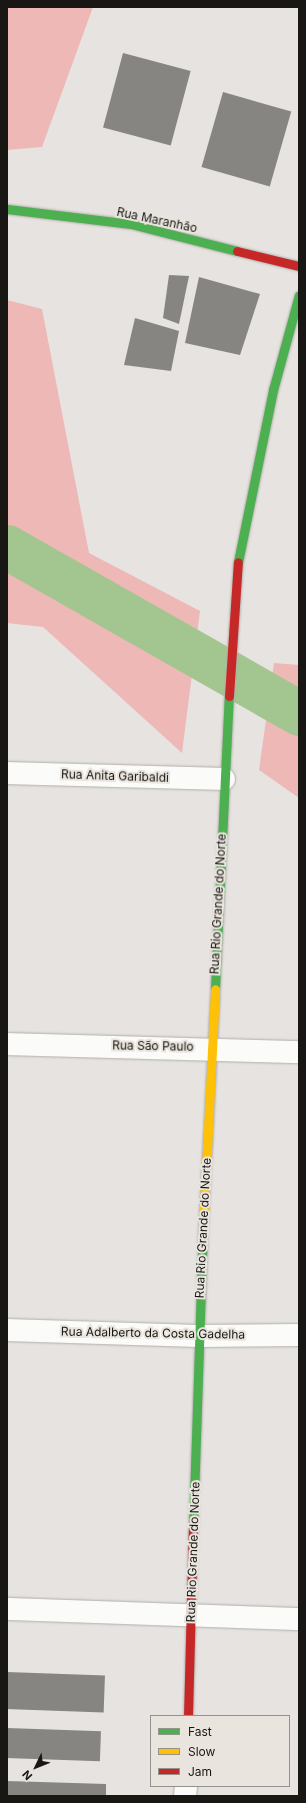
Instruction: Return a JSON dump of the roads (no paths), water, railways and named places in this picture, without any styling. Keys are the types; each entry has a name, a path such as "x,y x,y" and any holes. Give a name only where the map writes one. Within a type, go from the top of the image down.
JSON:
{"street":[{"name":"Rua Maranhão","path":"7,209 131,224 299,266"},
{"name":"Rua Rio Grande do Norte","path":"188,1715 198,1336 235,576 273,390 299,295"},
{"name":"Rua Anita Garibaldi","path":"7,773 224,779"},
{"name":"Rua São Paulo","path":"7,1044 212,1047 299,1052"},
{"name":"Rua Adalberto da Costa Gadelha","path":"7,1330 198,1336 299,1334"},
{"path":"7,1609 299,1619"}],"waterway":[{"path":"7,547 299,713"}]}
